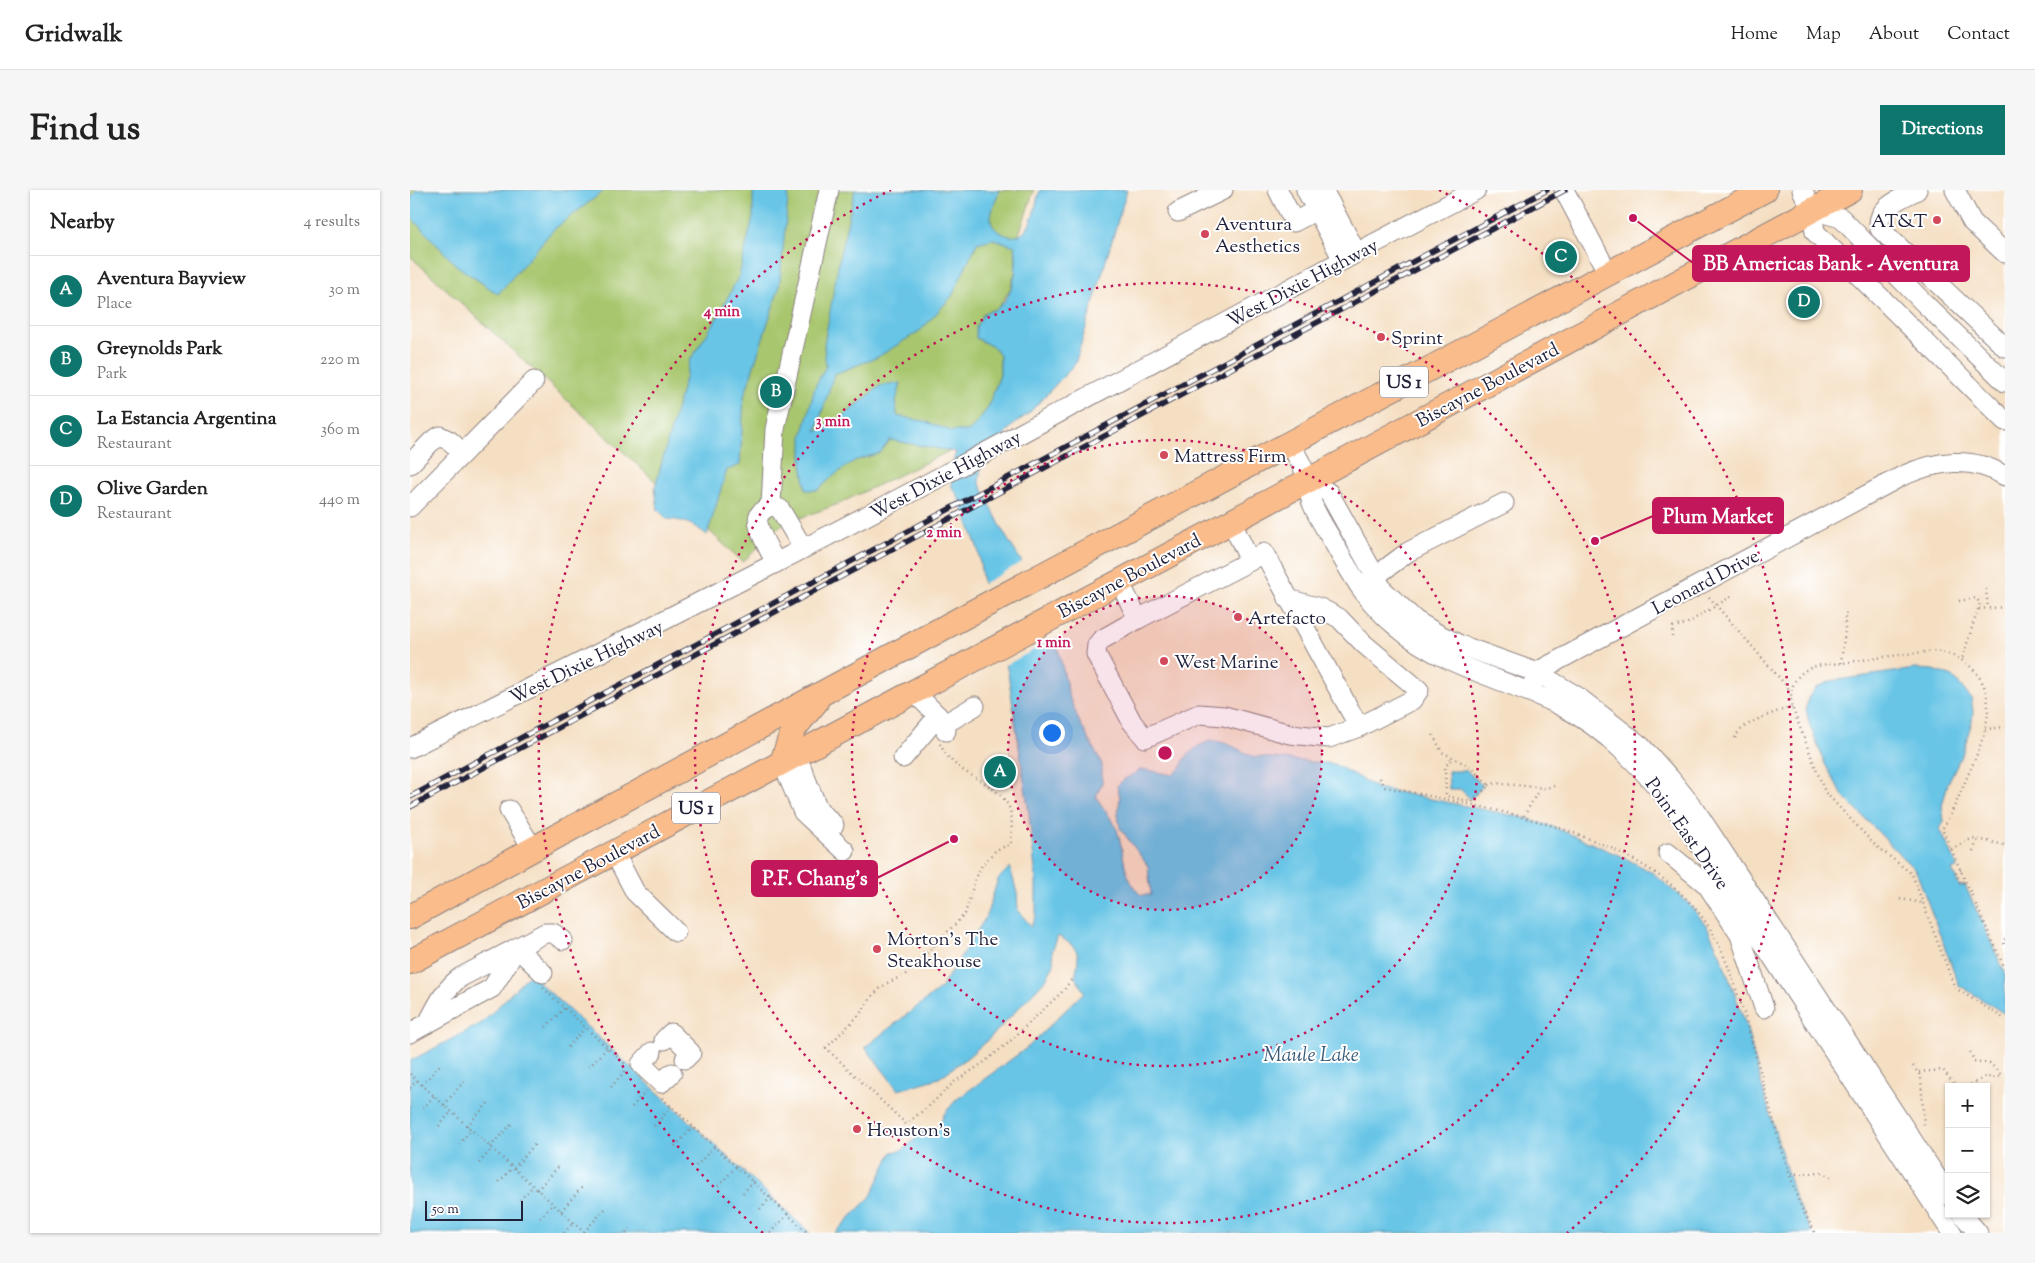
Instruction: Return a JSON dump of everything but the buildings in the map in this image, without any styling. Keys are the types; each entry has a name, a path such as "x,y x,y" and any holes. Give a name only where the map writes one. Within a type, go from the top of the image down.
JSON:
{"main road":[{"name":"US 1","path":"410,917 963,617 1765,190"},
{"name":"Biscayne Boulevard","path":"410,962 1308,480 1807,200 1850,190"},
{"path":"789,758 794,730 803,717 828,690"}],"street":[{"path":"772,505 775,429 829,190"},
{"path":"1178,212 1224,190"},
{"path":"1278,190 1294,222 1323,201"},
{"path":"1306,190 1323,201 1349,256"},
{"name":"West Dixie Highway","path":"410,748 669,620 1476,190"},
{"path":"1564,190 1608,273"},
{"path":"1917,190 1886,209 1880,216 1880,229 2005,348"},
{"path":"1955,190 1972,222 2005,254"},
{"path":"1807,200 1841,218 2005,382"},
{"path":"1807,200 1815,232 2005,421"},
{"path":"1881,299 1900,279"},
{"path":"410,507 534,381"},
{"path":"410,464 440,436 450,441 463,453"},
{"name":"Point East Drive","path":"1290,443 1308,480 1311,502 1359,588 1398,628 1452,661 1560,705 1621,738"},
{"name":"Leonard Drive","path":"1538,673 1542,669 1698,585 1922,467 1945,462 1973,463 1996,470 2005,476"},
{"name":"Point East Drive","path":"1308,480 1329,492 1375,578 1394,602 1416,620 1438,634 1460,645 1538,673 1580,698 1621,738 1638,765 1708,844 1840,1045 1945,1190"},
{"path":"1359,588 1408,552 1504,502"},
{"path":"772,505 780,509 803,548"},
{"path":"772,505 759,515 758,520 776,563"},
{"path":"1231,521 1250,561"},
{"path":"1288,599 1320,608 1339,618 1364,644 1419,690 1412,700 1359,728 1328,738 1290,734 1224,716 1199,714 1145,738 1132,722 1096,654 1097,645 1101,640 1264,554 1288,599 1359,728"},
{"path":"1119,581 1138,619"},
{"path":"1529,691 1538,673"},
{"path":"913,691 941,729"},
{"path":"903,758 975,706"},
{"path":"509,810 533,849"},
{"name":"Point East Drive","path":"1708,844 1744,928 1772,940"},
{"path":"614,852 635,892 676,932"},
{"path":"1668,853 1707,885 1744,928 1764,1008"},
{"path":"428,1023 441,998 452,984 464,975 545,933 553,933 563,940"},
{"path":"517,948 543,980"},
{"path":"451,1011 458,997 484,984 517,948"},
{"path":"410,1032 492,988 484,984"},
{"path":"672,1072 661,1083 648,1051 691,1053 685,1059"},
{"name":"Point East Drive","path":"1911,1141 1952,1233"},
{"path":"1965,1218 1978,1233"}],"path":[{"path":"1698,585 1790,690 1792,706 1825,792 1875,845 1912,874 1956,988 2005,1019"},
{"path":"1986,589 1988,608"},
{"path":"1672,637 1673,627 1686,624 1732,596"},
{"path":"1958,601 1976,598 1980,603 1962,660"},
{"path":"1978,609 2005,607"},
{"path":"1841,663 1845,614 1849,612"},
{"path":"1790,690 1797,678 1806,670 1841,663 1935,651 1949,653 1972,667 1986,692 1987,719 1955,809 1942,829 2005,969"},
{"path":"1734,738 1737,731 1744,726 1792,706"},
{"path":"1985,729 2005,728"},
{"path":"941,729 946,756 955,765 986,784 1008,805 1011,823 1010,844 996,850 982,865 975,880 965,914 905,975 890,982 873,995 860,1014 826,1048 906,1124 929,1106 953,1082 983,1063 1012,1039 1064,990 1071,980"},
{"path":"1433,735 1442,752 1469,766 1489,785"},
{"path":"1452,758 1446,767 1446,796 1472,802 1489,785 1495,783 1545,788 1555,786"},
{"path":"1380,778 1385,787 1524,816 1552,825 1606,847 1654,871 1689,901 1708,925 1719,947 1742,1007 1797,1198 1815,1233"},
{"path":"1524,816 1537,793 1545,788"},
{"path":"1951,849 1973,838 2005,845"},
{"path":"1973,851 1978,839"},
{"path":"1961,870 1956,873 1961,884 1966,881"},
{"path":"1900,899 1923,902"},
{"path":"2005,939 2002,941 2005,946"},
{"path":"543,980 565,1007 608,1047 648,1051"},
{"path":"546,1027 565,1007"},
{"path":"568,1047 586,1027"},
{"path":"589,1067 608,1047"},
{"path":"1968,1049 1974,1061 1990,1063 2001,1075 1998,1078 1985,1076 1973,1083"},
{"path":"611,1087 648,1051"},
{"path":"422,1085 440,1065"},
{"path":"1911,1141 1921,1077 1913,1066"},
{"path":"1919,1072 1943,1070 1954,1083"},
{"path":"410,1074 584,1233 606,1208"},
{"path":"410,1088 417,1080"},
{"path":"444,1105 466,1080"},
{"path":"632,1107 650,1087"},
{"path":"657,1094 694,1126 808,1233"},
{"path":"423,1108 434,1096"},
{"path":"467,1126 490,1101"},
{"path":"654,1126 672,1106"},
{"path":"439,1126 452,1112"},
{"path":"480,1162 513,1122"},
{"path":"675,1146 694,1126"},
{"path":"459,1144 472,1130"},
{"path":"499,1182 536,1143"},
{"path":"696,1166 715,1146"},
{"path":"537,1190 560,1165"},
{"path":"718,1186 737,1166"},
{"path":"1790,1174 1822,1173 1831,1177"},
{"path":"743,1193 754,1182"},
{"path":"520,1200 533,1186"},
{"path":"561,1211 583,1186"},
{"path":"760,1209 771,1198"},
{"path":"540,1218 553,1204"},
{"path":"770,1233 788,1214"},
{"path":"564,1233 573,1223"},
{"path":"626,1233 630,1229"}],"green space":[{"path":"410,190 1034,190 1015,246 1016,270 1010,290 998,308 984,313 976,338 995,348 1000,356 1000,375 988,408 958,447 838,504 781,525 743,562 410,256"}],"water":[{"path":"417,190 605,190 553,230 498,294 457,266 410,216 410,199"},
{"path":"753,190 789,190 779,288 744,397 740,465 727,470 707,535 688,523 667,519 658,510 655,487 690,360 714,323 739,276 753,217"},
{"name":"Maule Lake","path":"855,190 999,190 991,221 1000,232 1014,236 1023,233 1030,224 1040,190 1127,190 1075,364 1030,412 1011,427 981,464 979,482 1005,535 1033,580 1051,617 1069,696 1079,721 1102,764 1102,783 1096,797 1117,830 1127,873 1135,888 1141,895 1151,895 1148,866 1120,828 1118,815 1120,797 1117,786 1123,780 1142,769 1173,775 1181,767 1185,758 1198,746 1212,740 1228,744 1252,756 1334,764 1377,788 1525,818 1556,828 1625,858 1653,873 1688,903 1706,925 1720,954 1746,1025 1761,1084 1795,1198 1812,1233 835,1233 871,1196 892,1152 903,1150 924,1131 932,1132 938,1127 945,1113 956,1100 1028,1047 1084,992 1075,977 1078,962 1077,952 1075,948 1058,936 1052,951 1054,965 1046,979 993,1035 968,1057 939,1078 898,1090 865,1047 940,989 986,917 998,879 1010,867 1017,893 1018,911 1031,926 1036,915 1036,879 1029,814 1008,673 1002,644 986,605 978,549 958,496 952,487 950,471 956,452 890,440 880,453 854,461 818,490 806,490 802,463 802,437 815,387 826,366 824,345 840,255","holes":["993,239 1015,246 1014,279 1009,294 999,307 984,313 976,327 976,338 995,348 1000,356 1000,375 988,408 970,431 951,431 924,421 897,416 896,401 901,383 880,386 839,420 816,432 834,374 878,357 921,330 952,296 977,243"]},
{"path":"1915,669 1934,670 1953,677 1971,698 1972,721 1963,752 1948,783 1942,806 1944,821 1940,829 1958,867 1952,870 1960,887 1965,885 2005,973 2005,1014 1959,985 1916,871 1843,796 1825,764 1809,723 1806,709 1808,698 1816,688 1830,681"},
{"path":"1448,771 1467,771 1483,786 1471,799 1460,789 1449,789"},
{"path":"530,974 810,1233 410,1233 410,1061 482,1023"}],"pier":[{"path":"1024,561 1053,616 1058,637 1004,666 1000,644 983,605 981,585"}],"railway":[{"path":"410,797 1547,190"},
{"path":"410,807 1565,190"}],"place":[{"name":"BB Americas Bank - Aventura","path":"1633,218"},
{"name":"AT&T","path":"1937,220"},
{"name":"Aventura Aesthetics","path":"1205,234"},
{"name":"La Estancia Argentina","path":"1561,257"},
{"name":"Olive Garden","path":"1804,302"},
{"name":"Sprint","path":"1381,337"},
{"name":"Greynolds Park","path":"776,392"},
{"name":"Mattress Firm","path":"1164,455"},
{"name":"Plum Market","path":"1595,541"},
{"name":"Artefacto","path":"1238,617"},
{"name":"West Marine","path":"1164,661"},
{"name":"Aventura Bayview","path":"1000,772"},
{"name":"P.F. Chang's","path":"954,839"},
{"name":"Morton's The Steakhouse","path":"877,949"},
{"name":"Houston's","path":"857,1129"}]}
